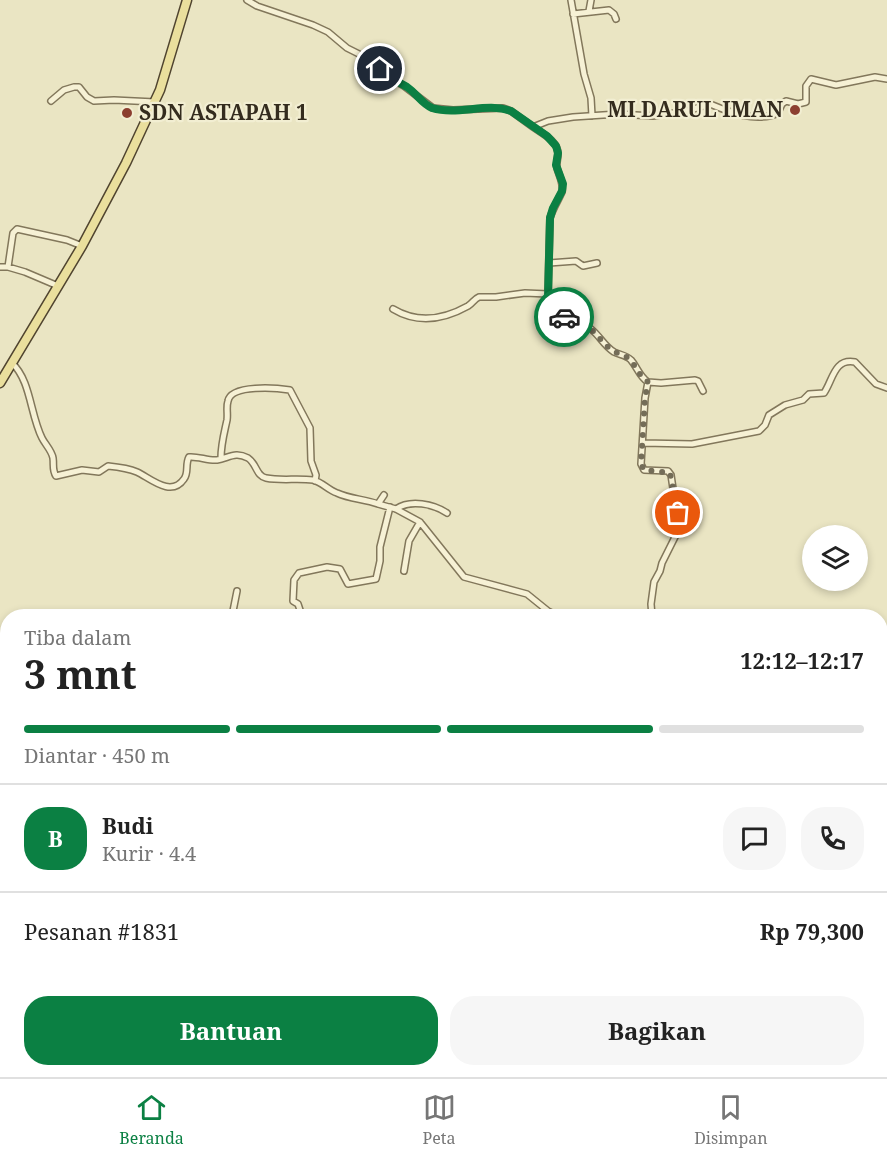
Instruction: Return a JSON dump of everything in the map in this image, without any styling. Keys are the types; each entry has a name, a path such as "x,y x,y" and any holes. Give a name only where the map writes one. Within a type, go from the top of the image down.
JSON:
{"main road":[{"path":"0,383 82,246 126,163 155,102 187,0"}],"street":[{"path":"247,0 328,32 348,48 371,60 388,77 433,108 453,110 503,108 547,136 556,146 558,153 556,165 563,184 550,218 548,294 550,305 557,315 578,321 591,329 604,344 632,361 640,376 648,382 695,380 704,391"},
{"path":"571,0 584,74 591,98 592,116"},
{"path":"589,11 591,0"},
{"path":"573,14 609,10 616,19"},
{"path":"533,127 558,119 618,114 653,116 687,111 710,104 731,113 767,117 778,113 786,101 802,104 806,102 806,86 811,79 836,85 875,77 887,79"},
{"path":"51,101 64,90 79,87 89,99 94,101 155,102"},
{"path":"8,267 13,233 17,229 67,240 82,246"},
{"path":"549,262 576,261 583,266 597,263"},
{"path":"0,267 8,267 58,286"},
{"path":"393,309 405,316 435,320 469,306 479,297 525,293 548,294"},
{"path":"643,443 692,444 759,431 765,425 769,415 785,405 804,400 809,394 824,393 834,371 840,365 848,362 855,362 876,384 887,388"},
{"path":"12,363 25,382 28,400 39,432 52,456 53,471 56,476 82,470 99,472 108,466 134,471 153,483 172,487 181,483 186,477 189,457 216,460 236,454 254,463 261,476 265,478 315,481 336,493 393,508 420,522 464,577 527,594 546,609"},
{"path":"648,382 641,461 643,469 668,471 671,475 680,525 654,582 651,609"},
{"path":"221,458 221,443 228,414 228,401 232,394 242,389 290,390 310,428 315,481"},
{"path":"378,504 384,495"},
{"path":"300,609 299,605 293,602 294,580 299,573 327,567 340,570 348,584 376,579 380,565 380,547 393,508 403,504 415,504 434,507 447,513"},
{"path":"404,571 409,541 420,522"},
{"path":"233,609 237,591"}],"way so far":[{"path":"564,317 578,321 591,329 604,344 626,356 632,361 640,376 648,382 641,464 644,470 670,473 678,513"}],"place":[{"name":"MI DARUL IMAN","path":"795,110"},
{"name":"SDN ASTAPAH 1","path":"127,113"}],"route":[{"path":"380,69 433,108 453,110 503,108 547,136 556,146 558,153 556,165 563,184 550,218 548,298 557,315 564,317"}]}
